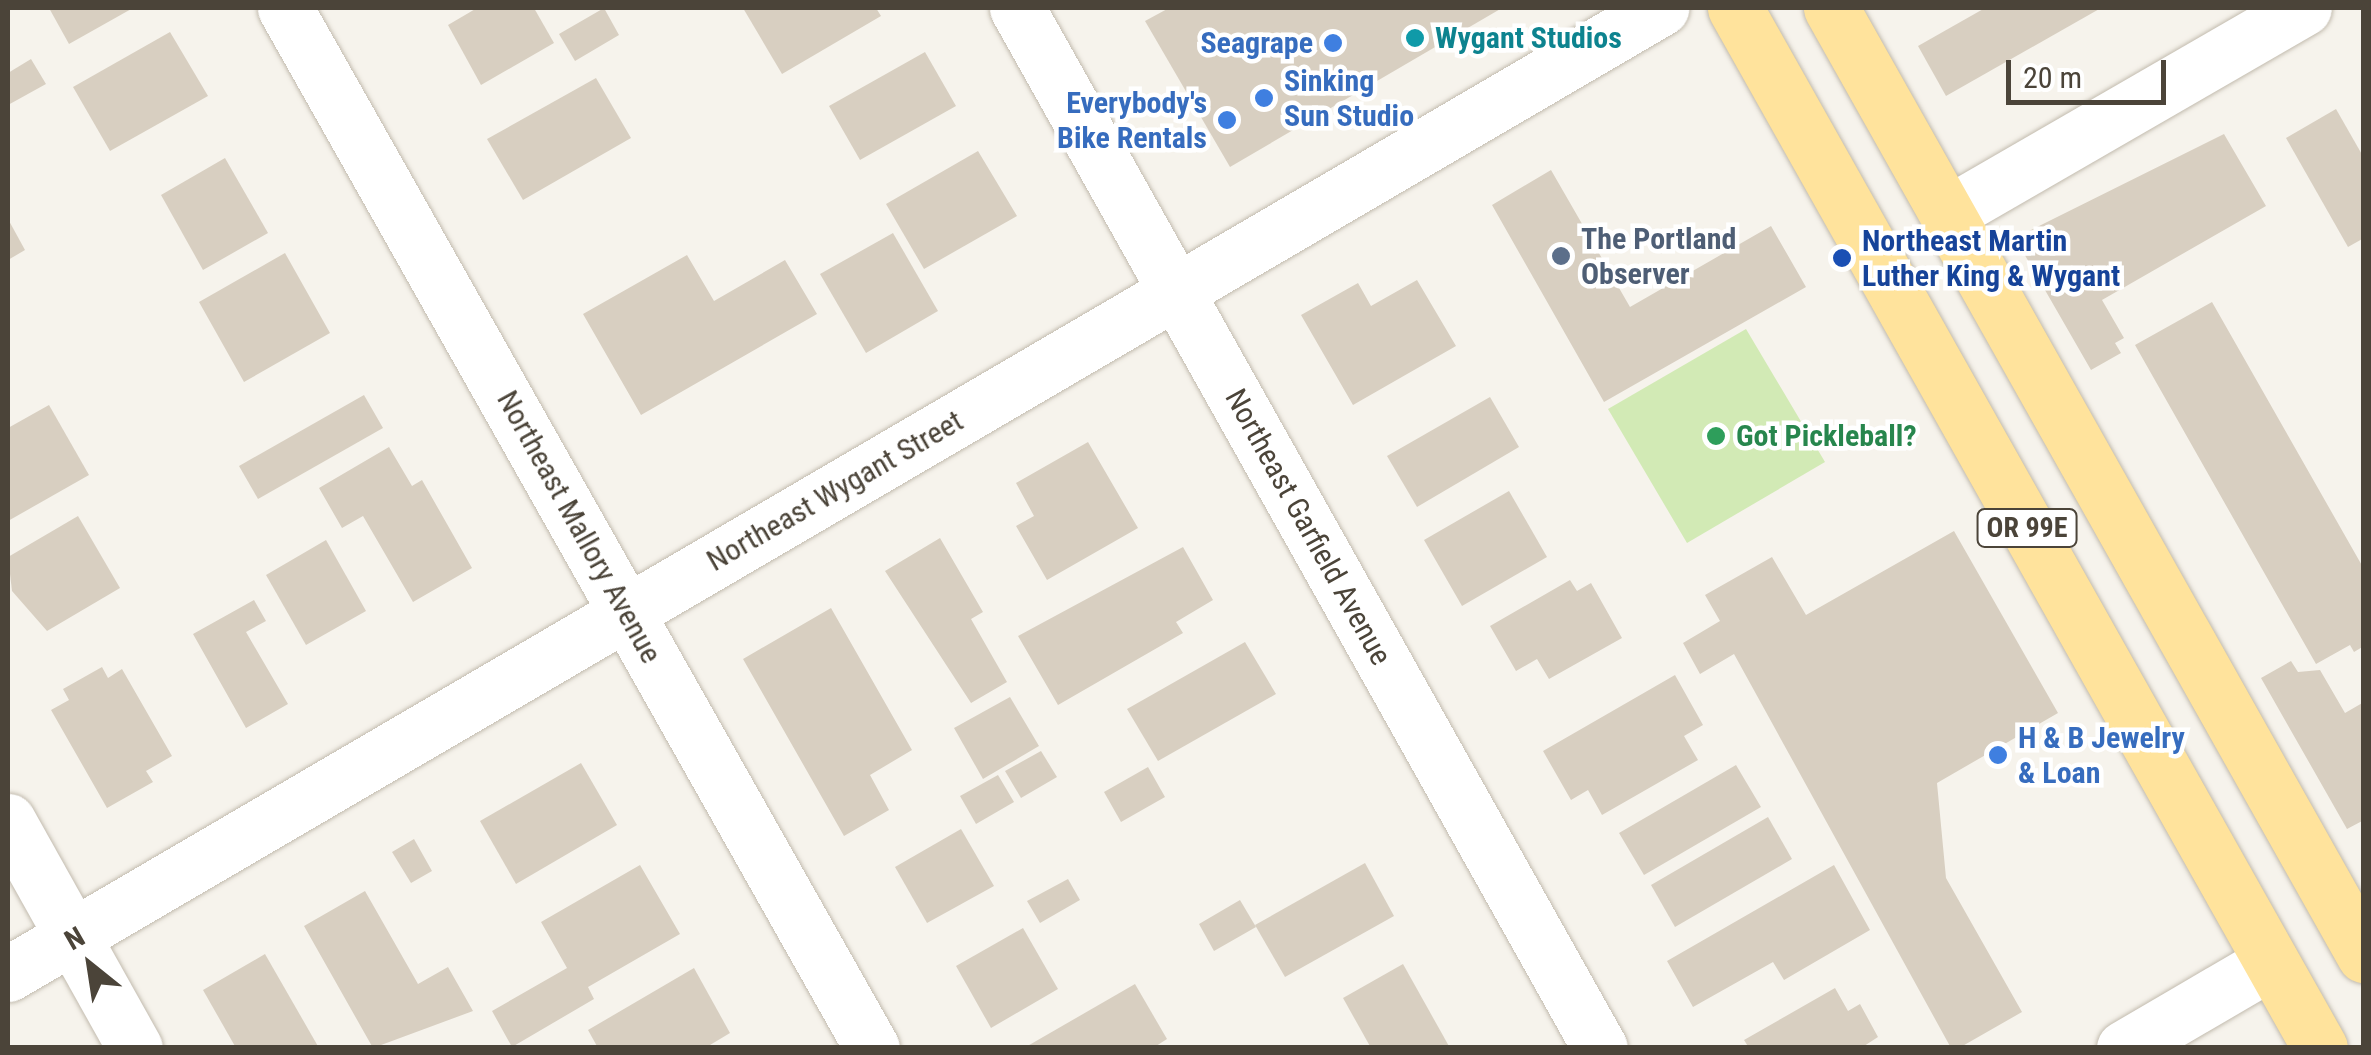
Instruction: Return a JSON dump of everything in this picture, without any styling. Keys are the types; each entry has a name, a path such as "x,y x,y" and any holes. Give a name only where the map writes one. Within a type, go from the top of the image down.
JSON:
{"main road":[{"name":"OR 99E","path":"1735,8 2320,1048"},
{"name":"OR 99E","path":"1831,8 2357,929"}],"street":[{"name":"Northeast Mallory Avenue","path":"285,8 872,1048"},
{"name":"Northeast Garfield Avenue","path":"1017,8 1600,1048"},
{"name":"Northeast Wygant Street","path":"8,974 1661,8"},
{"path":"1946,214 2304,8"},
{"path":"8,820 135,1048"},
{"path":"2124,1048 2271,962"}],"green space":[{"name":"Got Pickleball?","path":"1746,329 1825,462 1687,543 1608,409"}],"building":[{"path":"49,8 133,8 69,44"},
{"path":"477,8 534,8 554,43 481,85 448,25"},
{"path":"604,8 619,35 575,61 559,34"},
{"path":"743,8 876,8 881,16 782,74"},
{"path":"1169,8 1502,8 1230,167 1145,21"},
{"path":"1985,8 2101,8 1946,96 1918,46"},
{"path":"170,32 208,96 110,151 73,87"},
{"path":"925,52 956,106 860,160 829,106"},
{"path":"31,59 46,84 8,105 8,73"},
{"path":"596,78 631,138 523,200 487,139"},
{"path":"2336,109 2364,158 2364,238 2348,247 2286,138"},
{"path":"2224,134 2266,206 2102,300 2124,338 2115,343 2121,353 2091,370 2015,238"},
{"path":"978,151 1017,216 924,269 886,204"},
{"path":"225,158 268,233 203,270 161,195"},
{"name":"The Portland Observer","path":"1551,170 1630,307 1771,226 1806,287 1604,402 1492,205"},
{"path":"8,219 25,250 8,260"},
{"path":"893,233 938,311 866,353 820,274"},
{"path":"285,253 330,333 244,382 199,302"},
{"path":"687,255 714,301 785,260 817,314 641,415 583,314"},
{"path":"1417,280 1456,346 1353,405 1301,315 1358,283 1371,306"},
{"path":"2212,302 2364,569 2364,646 2354,652 2350,645 2316,664 2135,345"},
{"path":"364,395 383,428 258,499 239,466"},
{"path":"1490,397 1519,447 1417,507 1387,456"},
{"path":"49,405 89,475 8,521 8,428"},
{"path":"1088,442 1138,528 1047,580 1016,526 1034,516 1016,483"},
{"path":"389,447 412,486 422,480 472,568 413,602 363,516 342,528 319,488"},
{"path":"1509,491 1547,557 1462,606 1424,540"},
{"path":"78,516 120,588 47,631 12,591 8,557"},
{"path":"1954,531 2058,713 1937,783 1946,878 2022,1012 1959,1048 1951,1048 1734,654 1700,674 1683,643 1720,621 1705,595 1772,557 1806,615"},
{"path":"940,538 983,612 971,619 1007,682 971,703 885,571"},
{"path":"326,540 366,611 306,645 266,575"},
{"path":"1183,547 1213,600 1176,622 1183,633 1058,705 1018,636"},
{"path":"1570,580 1577,591 1591,583 1622,638 1549,679 1537,659 1516,671 1490,626"},
{"path":"254,600 266,621 246,632 288,704 246,728 193,634"},
{"path":"831,608 912,750 870,775 889,810 844,836 743,659"},
{"path":"1245,642 1276,694 1158,761 1127,709"},
{"path":"2291,661 2298,672 2320,670 2345,713 2364,702 2364,820 2347,829 2261,678"},
{"path":"102,667 108,678 122,669 172,756 146,771 153,782 107,808 51,710 69,700 63,689"},
{"path":"1675,675 1703,725 1684,736 1698,760 1602,815 1588,790 1571,800 1543,751"},
{"path":"1010,697 1039,746 983,779 954,728"},
{"path":"1041,751 1057,777 1021,798 1005,771"},
{"path":"581,763 617,825 516,884 480,821"},
{"path":"1736,765 1761,807 1644,875 1619,833"},
{"path":"1148,767 1165,797 1121,822 1104,792"},
{"path":"998,775 1014,802 976,824 960,796"},
{"path":"1768,817 1792,859 1675,927 1651,885"},
{"path":"961,829 994,886 927,923 895,867"},
{"path":"414,839 432,871 411,883 392,852"},
{"path":"1365,863 1394,916 1285,977 1255,925"},
{"path":"640,865 680,934 588,987 594,999 512,1047 492,1011 567,968 541,922"},
{"path":"1834,865 1870,930 1784,980 1773,962 1693,1007 1667,961"},
{"path":"1068,879 1080,900 1040,923 1027,901"},
{"path":"365,891 418,984 448,967 473,1011 373,1048 304,926"},
{"path":"1240,900 1256,927 1214,951 1199,924"},
{"path":"1023,928 1058,989 991,1028 956,966"},
{"path":"265,954 319,1048 236,1048 203,990"},
{"path":"1403,964 1450,1048 1371,1048 1343,998"},
{"path":"694,968 730,1033 705,1048 598,1048 588,1030"},
{"path":"1135,984 1167,1039 1153,1048 1024,1048"},
{"path":"1835,988 1848,1011 1860,1004 1878,1037 1861,1048 1749,1048 1744,1040"}],"place":[{"name":"Wygant Studios","path":"1415,38"},
{"name":"Seagrape","path":"1333,43"},
{"name":"Sinking Sun Studio","path":"1264,98"},
{"name":"Everybody's Bike Rentals","path":"1227,120"},
{"name":"The Portland Observer","path":"1561,256"},
{"name":"Northeast Martin Luther King & Wygant","path":"1842,258"},
{"name":"Got Pickleball?","path":"1716,436"},
{"name":"H & B Jewelry & Loan","path":"1998,755"}]}
